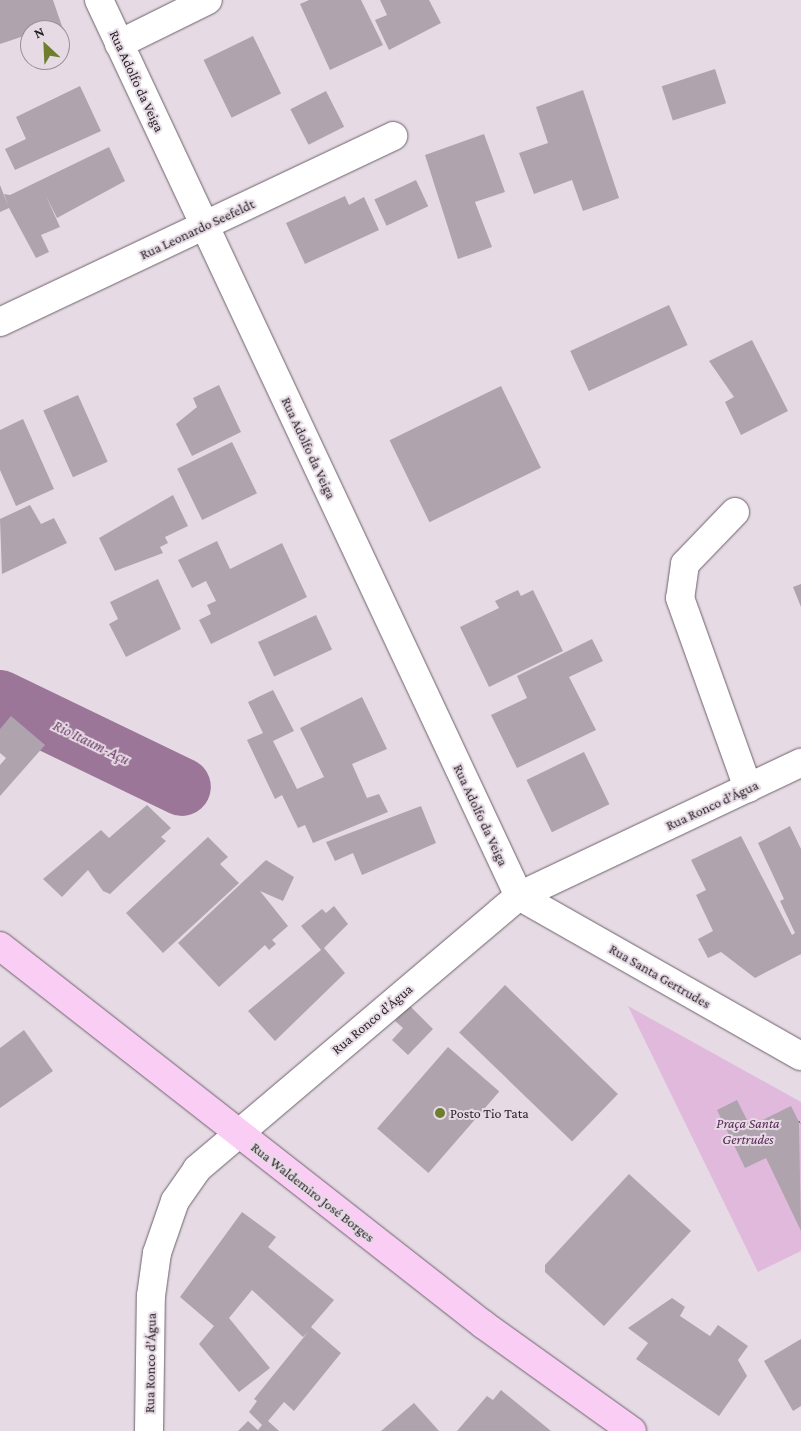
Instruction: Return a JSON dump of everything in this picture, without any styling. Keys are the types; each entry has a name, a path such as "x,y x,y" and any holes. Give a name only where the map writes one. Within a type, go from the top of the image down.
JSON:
{"main road":[{"name":"Rua Waldemiro José Borges","path":"0,946 504,1340 632,1431"}],"street":[{"name":"Rua Adolfo da Veiga","path":"99,0 519,896"},
{"path":"119,44 208,0"},
{"name":"Rua Leonardo Seefeldt","path":"0,322 394,136"},
{"path":"735,512 684,564 680,598 748,788"},
{"name":"Rua Ronco d’Água","path":"148,1431 151,1296 157,1253 175,1201 197,1169 237,1132 519,896 801,763"},
{"name":"Rua Santa Gertrudes","path":"519,896 801,1056"}],"green space":[{"name":"Praça Santa Gertrudes","path":"628,1006 801,1102 801,1251 758,1272"}],"building":[{"path":"0,0 53,0 60,20 20,20 20,37 0,44"},
{"path":"309,0 361,0 383,45 330,70 300,4"},
{"path":"380,0 429,0 441,23 389,50 375,20 387,15"},
{"path":"253,36 281,94 232,118 204,60"},
{"path":"715,69 726,103 673,121 662,86"},
{"path":"80,86 101,131 15,170 5,149 26,139 16,117"},
{"path":"583,90 619,198 583,211 572,180 534,194 519,153 548,143 536,107"},
{"path":"326,91 344,127 309,145 290,109"},
{"path":"484,134 505,192 475,202 492,247 458,259 425,155"},
{"path":"109,147 125,181 57,218 46,196 60,227 41,235 49,252 36,258 9,208 4,194 10,195"},
{"path":"416,180 428,206 387,226 374,199"},
{"path":"0,185 9,208 0,212"},
{"path":"345,196 349,205 364,197 379,230 305,264 286,223"},
{"path":"669,305 688,345 589,391 570,351"},
{"path":"752,340 788,411 741,435 725,402 734,397 709,361"},
{"path":"219,385 241,432 192,456 176,424 197,407 193,398"},
{"path":"501,386 541,468 429,522 390,440"},
{"path":"78,395 108,462 73,477 43,410"},
{"path":"23,419 54,489 16,506 0,470 0,430"},
{"path":"232,442 257,493 202,520 177,469"},
{"path":"173,495 188,526 165,537 168,543 160,547 163,553 115,571 99,538"},
{"path":"30,505 41,524 54,518 67,543 2,574 0,519"},
{"path":"217,541 230,569 282,543 307,597 211,644 199,620 211,614 207,605 216,601 206,581 192,588 178,560"},
{"path":"158,579 181,629 126,657 109,624 118,619 110,602"},
{"path":"801,584 801,607 793,587"},
{"path":"518,590 521,596 533,590 563,651 489,687 460,627 499,608 495,601"},
{"path":"316,615 332,649 274,676 258,642"},
{"path":"592,639 603,661 569,677 596,730 517,768 491,715 527,698 517,676"},
{"path":"273,690 294,731 273,741 297,789 324,777 300,728 362,697 387,749 352,764 367,798 379,794 388,812 313,843 305,825 298,828 282,795 275,799 247,740 263,733 248,702"},
{"path":"11,716 45,745 0,796 0,765 6,758 0,753 0,729"},
{"path":"584,752 609,804 552,832 526,780"},
{"path":"147,805 171,828 161,837 166,841 110,894 103,891 88,870 62,897 43,879 101,830 109,838"},
{"path":"421,806 436,843 362,875 353,853 335,861 326,842"},
{"path":"790,826 801,849 801,954 755,978 721,952 708,958 698,939 713,931 696,895 706,890 691,860 741,836 792,935 795,933 780,901 784,899 758,843"},
{"path":"208,837 228,857 220,864 239,883 163,953 126,913"},
{"path":"266,860 294,877 283,901 260,891 288,926 272,940 276,944 269,950 265,945 219,987 178,943"},
{"path":"334,906 348,924 324,948 345,973 275,1041 248,1011 321,950 301,926 322,909 326,913"},
{"path":"505,985 618,1094 572,1142 459,1032"},
{"path":"409,1005 433,1029 408,1055 392,1040 403,1028 395,1021"},
{"path":"24,1030 53,1071 0,1108 0,1048"},
{"name":"Posto Tio Tata","path":"448,1047 499,1092 428,1173 377,1129"},
{"path":"737,1100 750,1126 791,1106 799,1122 801,1231 766,1158 745,1168 717,1110"},
{"path":"629,1174 691,1231 604,1326 545,1272 545,1265"},
{"path":"242,1212 276,1237 268,1247 334,1300 311,1327 341,1353 294,1411 284,1402 268,1421 279,1431 238,1431 248,1421 258,1430 262,1425 249,1412 257,1401 254,1399 308,1332 303,1337 252,1290 229,1318 270,1368 239,1392 199,1344 214,1326 180,1297"},
{"path":"672,1298 685,1307 680,1316 710,1336 718,1325 748,1346 738,1360 747,1376 719,1416 636,1359 648,1343 628,1328"},
{"path":"801,1339 801,1406 793,1411 764,1361"},
{"path":"501,1390 551,1431 457,1431 487,1396 493,1400"},
{"path":"414,1403 439,1431 381,1431"}],"waterway":[{"name":"Rio Itaum-Açu","path":"0,699 182,787"}],"place":[{"name":"Posto Tio Tata","path":"440,1113"}]}
